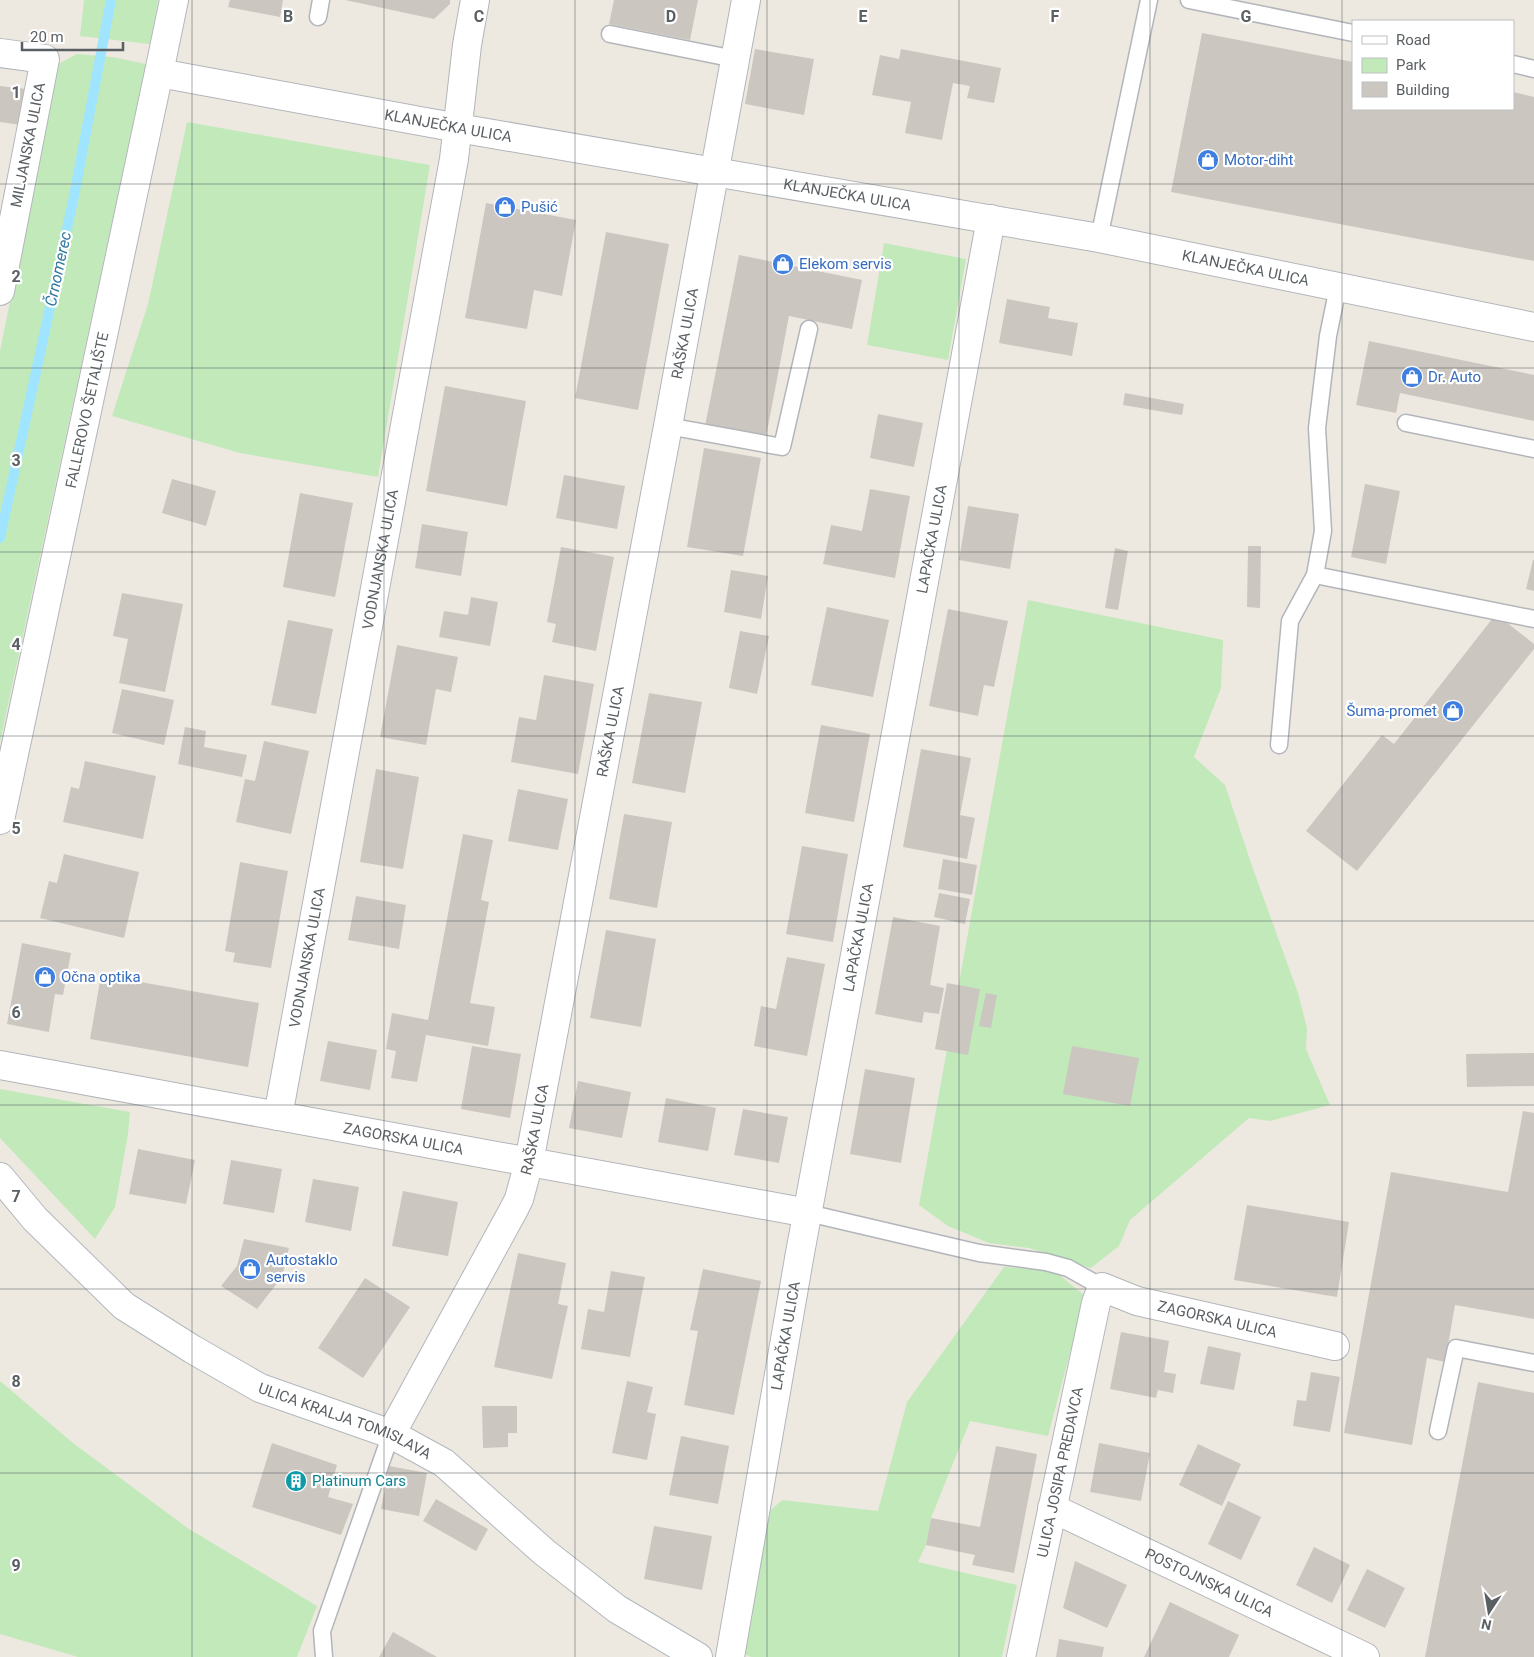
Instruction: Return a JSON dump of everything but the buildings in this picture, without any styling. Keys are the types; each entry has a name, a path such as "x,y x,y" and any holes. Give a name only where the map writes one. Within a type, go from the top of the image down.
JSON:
{"street":[{"name":"FALLEROVO ŠETALIŠTE","path":"0,820 174,0"},
{"name":"VODNJANSKA ULICA","path":"278,1116 451,179 467,45 475,0"},
{"name":"RAŠKA ULICA","path":"391,1434 514,1209 519,1199 529,1162 668,426 746,0"},
{"name":"MILJANSKA ULICA","path":"0,53 45,58 0,291"},
{"name":"KLANJEČKA ULICA","path":"160,73 458,128 1099,238 1534,327"},
{"name":"LAPAČKA ULICA","path":"730,1657 808,1212 991,219"},
{"name":"ZAGORSKA ULICA","path":"0,1065 808,1212"},
{"name":"ULICA KRALJA TOMISLAVA","path":"0,1177 35,1219 124,1306 192,1349 260,1388 391,1434 444,1463 544,1552 617,1609 698,1657"},
{"name":"ZAGORSKA ULICA","path":"1102,1287 1136,1301 1335,1346"},
{"name":"ULICA JOSIPA PREDAVCA","path":"1021,1657 1096,1303 1102,1287"},
{"name":"POSTOJNSKA ULICA","path":"1052,1508 1365,1657"}],"lane":[{"path":"318,17 321,0"},
{"path":"1099,238 1149,0"},
{"path":"1189,0 1352,32"},
{"path":"610,34 735,59"},
{"path":"1514,64 1534,68"},
{"path":"1279,745 1290,621 1315,575 1323,531 1318,428 1328,336 1338,286"},
{"path":"668,426 782,447 808,329"},
{"path":"1406,423 1534,449"},
{"path":"1315,575 1534,619"},
{"path":"808,1212 979,1254 1046,1262 1068,1268 1102,1287"},
{"path":"1438,1431 1456,1348 1534,1363"},
{"path":"324,1657 322,1631 391,1434"}],"green space":[{"path":"84,0 158,0 150,44 80,36"},
{"path":"77,54 113,57 146,64 0,742 0,351 58,64"},
{"path":"187,122 430,165 378,477 240,453 112,416 148,304"},
{"path":"884,243 966,259 948,360 867,345"},
{"path":"1028,600 1223,640 1221,688 1194,757 1225,785 1298,993 1307,1028 1306,1049 1330,1105 1270,1121 1249,1118 1130,1220 1119,1246 1091,1268 1029,1248 989,1243 948,1226 919,1205"},
{"path":"0,1089 130,1112 115,1207 95,1239 0,1138"},
{"path":"1004,1267 1053,1270 1085,1296 1048,1436 970,1421 931,1518 926,1545 918,1562 1017,1585 1002,1657 751,1657 736,1650 762,1518 782,1500 878,1511 907,1402"},
{"path":"0,1381 73,1443 189,1529 317,1606 297,1657 78,1657 0,1634"}],"waterway":[{"name":"Črnomerec","path":"0,538 73,201 111,0"}],"place":[{"name":"Motor-diht","path":"1208,160"},
{"name":"Pušić","path":"505,207"},
{"name":"Elekom servis","path":"783,264"},
{"name":"Dr. Auto","path":"1412,377"},
{"name":"Šuma-promet","path":"1453,711"},
{"name":"Očna optika","path":"45,977"},
{"name":"Autostaklo servis","path":"250,1269"},
{"name":"Platinum Cars","path":"296,1481"}]}
